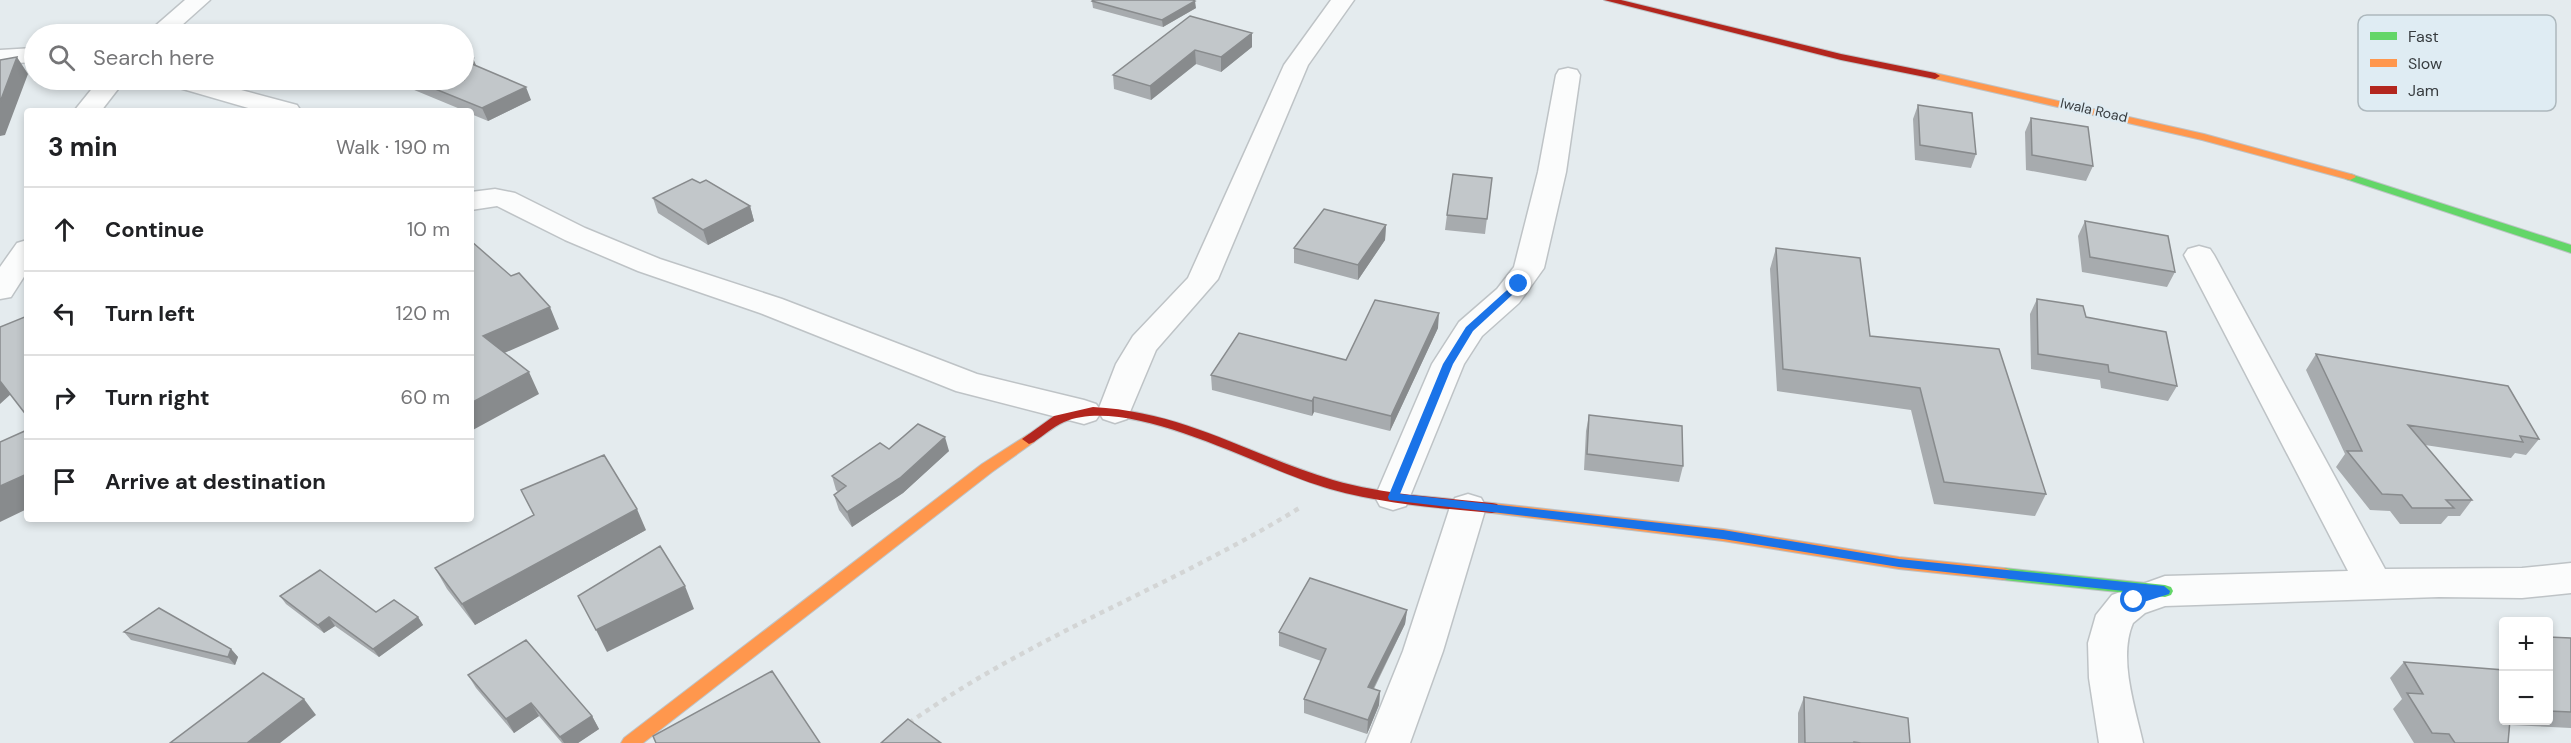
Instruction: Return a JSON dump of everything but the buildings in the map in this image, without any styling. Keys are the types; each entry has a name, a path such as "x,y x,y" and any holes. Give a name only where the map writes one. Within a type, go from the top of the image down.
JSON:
{"street":[{"path":"170,24 199,0"},
{"path":"1115,411 1124,378 1138,353 1161,324 1191,297 1203,279 1279,99 1296,65 1343,0"},
{"name":"Iwala Road","path":"1610,0 1841,57 2012,92 2204,137 2336,173 2571,249"},
{"path":"0,57 24,56"},
{"path":"1393,497 1448,364 1470,329 1514,290 1529,268 1552,172 1568,75"},
{"path":"89,108 104,90"},
{"path":"213,90 277,108"},
{"path":"479,195 513,202 575,234 649,266 771,306 968,384 1084,412 1115,411 1185,429 1330,484 1393,497 1723,535 1899,563 2164,591 2374,584 2534,582 2571,578"},
{"path":"0,290 24,254"},
{"path":"2199,255 2374,584"},
{"path":"630,743 987,468 1048,425 1084,412"},
{"path":"1388,743 1423,651 1468,507"},
{"path":"2121,743 2112,698 2110,630 2117,614 2134,600 2164,591"}],"path":[{"path":"900,731 968,684 1048,638 1190,570 1274,525 1330,484"}],"traffic: fast":[{"path":"2350,177 2571,249"},
{"path":"2004,574 2165,591"}],"traffic: slow":[{"path":"1935,76 2204,137 2350,177"},
{"path":"630,743 987,468 1029,439"},
{"path":"1492,508 1723,535 1899,563 2004,574"}],"traffic: jam":[{"path":"1609,0 1841,57 1935,76"},
{"path":"1029,439 1064,417 1093,412 1126,414 1161,421 1197,433 1330,484 1410,499 1492,508"}],"route":[{"path":"1519,284 1470,329 1448,364 1423,419 1393,497 1723,535 1899,563 2164,591 2134,600"}]}
